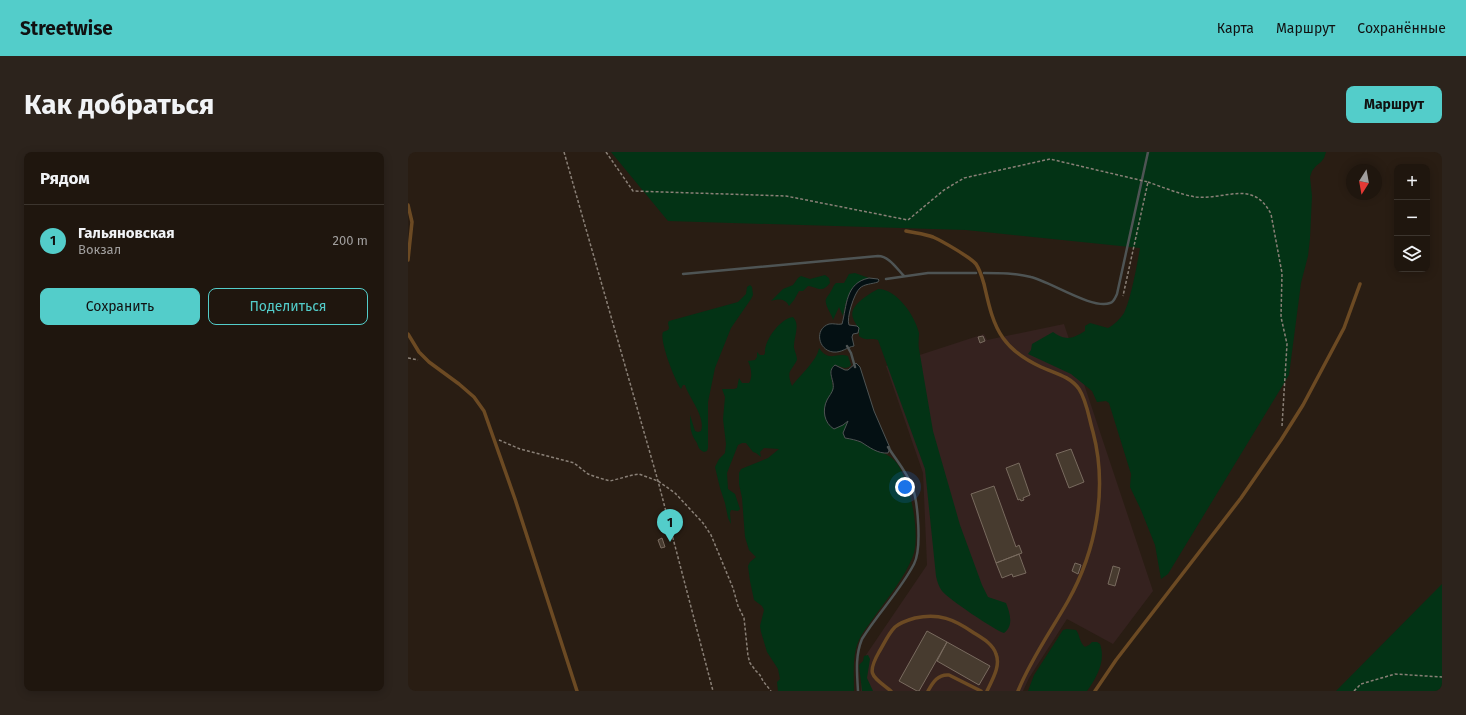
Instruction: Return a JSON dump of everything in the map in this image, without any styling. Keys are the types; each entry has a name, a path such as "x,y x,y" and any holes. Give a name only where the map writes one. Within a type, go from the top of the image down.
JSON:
{"lane":[{"path":"408,205 412,222 408,260"},
{"path":"906,231 932,236 973,261 980,273 993,315 1002,337 1016,353 1069,379 1075,384 1082,397 1095,442 1099,497 1095,528 1088,557 1072,594 1032,662 1018,691"},
{"path":"1095,691 1116,660 1241,498 1282,440 1303,405 1344,328 1360,284"},
{"path":"408,334 419,352 429,362 460,384 474,397 484,411 515,499 577,691"},
{"path":"891,691 873,676 871,671 872,665 890,632 896,626 903,621 931,616 941,617 957,622 988,642 993,648 996,654 997,666 987,691"},
{"path":"928,691 936,679 949,675 981,691"}],"path":[{"path":"564,152 658,481 713,691"},
{"path":"606,152 633,191 786,196 908,220 944,190 964,178 1050,159 1148,182 1195,197 1213,197 1246,193 1254,195 1261,200 1271,214 1282,273 1281,316 1286,344 1282,440"},
{"path":"1123,296 1148,182"},
{"path":"492,436 520,449 574,463 588,474 603,479 615,480 626,476 639,474 658,481 675,493 703,523 711,535 726,576 733,588 738,606 744,618 750,663 771,691"},
{"path":"1354,691 1361,684 1394,674 1442,677"}],"shaded area":[{"path":"869,278 879,280 878,282 860,288 855,295 850,312 848,322 849,325 857,326 859,328 858,333 853,334 852,337 854,346 839,352 828,350 821,344 821,330 829,324 842,324 846,303 851,290 861,281"},
{"path":"1064,324 1153,591 1113,644 1067,619 1029,678 1023,691 861,691 861,677 866,655 927,565 923,473 886,366 984,334 987,340"},
{"path":"856,363 860,367 874,411 890,448 888,453 877,451 861,442 845,438 843,433 848,421 834,429 826,420 824,412 825,404 833,389 831,373 832,368 835,365 848,370"}],"green space":[{"path":"611,152 1326,152 1324,158 1312,171 1310,177 1312,196 1310,238 1308,256 1301,283 1289,375 1168,574 1161,579 1155,545 1130,487 1131,474 1109,403 1106,401 1097,402 1092,391 1071,374 1028,354 1031,350 1032,344 1053,332 1062,337 1069,338 1085,331 1085,326 1090,323 1108,328 1117,322 1127,307 1134,282 1140,248 966,230 668,221"},
{"path":"855,273 869,278 862,280 846,302 843,316 839,307 833,320 826,304 826,298 836,283 844,283 849,274"},
{"path":"825,275 829,278 830,283 827,286 819,289 808,286 803,291 799,291 789,306 783,300 771,301 783,289 793,285 801,276 810,279"},
{"path":"750,285 752,287 753,295 731,328 715,368 708,402 708,448 707,451 704,452 699,448 693,437 691,428 690,415 695,431 701,431 702,426 699,414 685,385 683,385 681,389 675,378 665,351 662,336 663,332 668,330 669,321 738,302 746,294 747,287"},
{"path":"878,289 892,293 898,298 914,319 917,326 919,333 919,349 933,431 960,525 982,585 988,597 1006,603 1010,615 1010,623 1009,627 1004,633 982,621 946,595 938,584 925,469 878,340 864,339 859,336 858,328 852,314 856,305 860,301"},
{"path":"793,317 797,328 794,348 797,360 789,374 792,386 812,363 818,353 819,348 829,356 848,356 851,365 849,367 845,368 835,365 831,371 833,391 843,425 849,420 843,433 845,437 885,453 894,460 905,479 915,521 915,547 909,565 900,581 859,640 854,659 854,691 778,691 777,682 780,679 778,669 767,652 761,632 760,626 764,610 762,606 754,600 750,581 748,566 756,557 749,550 745,537 739,473 741,469 768,458 779,449 764,448 760,452 761,457 753,452 746,443 738,445 727,473 728,489 735,494 740,509 738,511 731,510 731,524 728,518 715,467 719,459 725,453 726,444 723,419 725,397 722,389 737,388 739,378 742,383 749,383 751,372 748,361 755,360 757,357 757,352 760,355 764,355 767,342 774,330 783,321"},
{"path":"1442,584 1442,691 1336,691"},
{"path":"1063,630 1076,630 1085,647 1092,642 1097,642 1100,644 1102,657 1100,669 1091,686 1087,691 1028,691 1034,675"},
{"path":"868,655 870,659 867,678 873,691 862,691 859,665 863,661 864,656"}],"building":[{"path":"983,336 985,341 980,343 978,337"},
{"path":"1071,449 1084,482 1069,488 1056,454"},
{"path":"1019,463 1030,495 1023,498 1024,500 1021,501 1020,499 1018,500 1006,468"},
{"path":"994,486 1016,547 1019,545 1022,553 996,563 971,494"},
{"path":"662,538 665,547 661,548 658,540"},
{"path":"1019,554 1026,573 1013,577 1012,574 1002,578 996,563"},
{"path":"1075,563 1081,565 1078,574 1072,571"},
{"path":"1113,566 1120,568 1115,586 1108,584"},
{"path":"927,631 947,642 919,691 917,691 899,681"},
{"path":"947,642 990,666 979,685 937,661"}],"waterway":[{"path":"984,273 1002,273 1031,277 1082,299 1102,304 1112,302 1117,294 1148,152"},
{"path":"683,274 878,256 889,260 904,276"},
{"path":"886,279 928,273 976,273"},
{"path":"847,346 851,353 855,367"},
{"path":"858,691 857,658 862,639 908,574 914,564 918,548 916,502 912,486 907,475 888,447"}],"place":[{"name":"Гальяновская","path":"670,542"}]}
